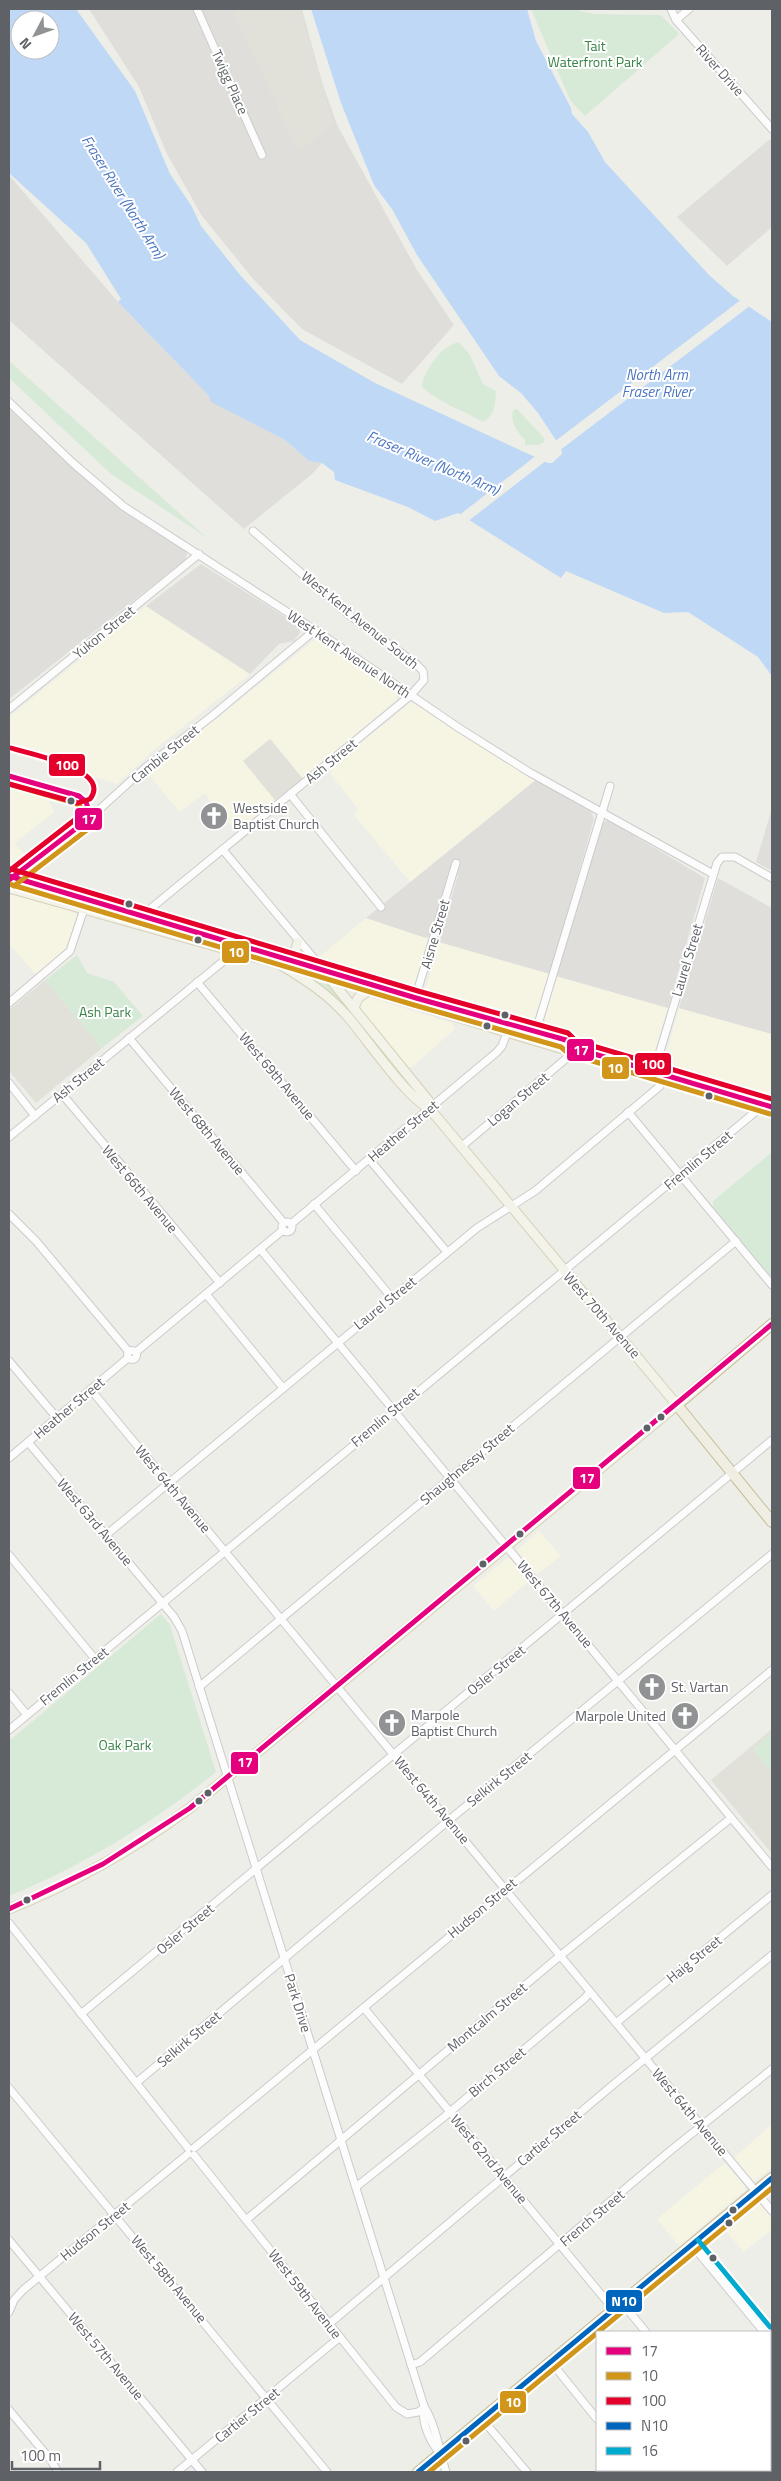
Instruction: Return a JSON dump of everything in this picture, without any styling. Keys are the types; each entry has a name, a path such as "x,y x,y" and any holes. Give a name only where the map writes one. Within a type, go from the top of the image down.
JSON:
{"highway":[{"path":"677,1405 772,1324"},
{"name":"West 70th Avenue","path":"677,1405 772,1522"},
{"path":"418,2472 772,2178"}],"main road":[{"path":"10,881 84,909 143,927 322,968 506,1033 563,1049 571,1047 772,1107"},
{"path":"10,881 146,916 280,965 368,991 536,1031 566,1040 571,1047"},
{"path":"293,960 298,949 298,942"},
{"name":"West 70th Avenue","path":"280,965 313,985 335,1003 422,1105 430,1109 677,1405"},
{"name":"West 70th Avenue","path":"322,968 428,1100 430,1109"},
{"path":"354,1008 358,998 368,991"},
{"path":"9,1908 48,1892 123,1853 173,1821 228,1779 677,1405"}],"street":[{"name":"Twigg Place","path":"197,9 262,155"},
{"name":"River Drive","path":"671,9 676,20 772,129"},
{"path":"676,20 689,9"},
{"name":"West Kent Avenue North","path":"9,402 116,501 522,767 713,874"},
{"name":"West Kent Avenue South","path":"253,531 348,614 423,671 424,680 411,695"},
{"name":"Yukon Street","path":"9,709 199,554"},
{"name":"Cambie Street","path":"10,881 85,822 145,768 212,716 315,630"},
{"name":"Ash Street","path":"143,927 150,909 411,695"},
{"path":"533,1040 610,786"},
{"path":"290,794 381,906"},
{"name":"West 70th Avenue","path":"224,850 298,942 304,946 322,968"},
{"name":"Laurel Street","path":"654,1071 713,874 719,860 728,855 736,857 772,878"},
{"name":"Aisne Street","path":"415,1001 456,863"},
{"path":"9,1003 70,952 84,909"},
{"name":"Ash Street","path":"9,1137 226,959 230,946"},
{"name":"West 69th Avenue","path":"198,982 356,1171"},
{"name":"Heather Street","path":"9,1458 131,1354 220,1283 286,1226 356,1171 498,1052 506,1033"},
{"name":"West 68th Avenue","path":"130,1038 286,1226"},
{"name":"Logan Street","path":"461,1147 568,1057 571,1047"},
{"name":"Laurel Street","path":"106,1535 476,1228 535,1191 660,1086 664,1074"},
{"path":"9,1083 35,1116"},
{"name":"West 66th Avenue","path":"62,1094 220,1283"},
{"name":"Fremlin Street","path":"9,1730 680,1175 754,1113 759,1102"},
{"path":"628,1112 772,1285"},
{"path":"369,1159 447,1252"},
{"path":"314,1204 392,1298"},
{"path":"9,1214 36,1241 131,1354"},
{"name":"Shaughnessy Street","path":"199,1687 736,1242"},
{"name":"West 67th Avenue","path":"260,1249 772,1867"},
{"path":"206,1294 283,1388"},
{"path":"9,1361 57,1418"},
{"name":"West 64th Avenue","path":"90,1390 772,2211"},
{"name":"Osler Street","path":"81,2014 772,1440"},
{"name":"West 63rd Avenue","path":"28,1442 162,1603"},
{"name":"Selkirk Street","path":"136,2083 448,1821 772,1554"},
{"path":"9,1555 95,1659"},
{"name":"Park Drive","path":"162,1603 174,1617 182,1631 411,2365 424,2408 423,2414 432,2444 440,2454"},
{"name":"Hudson Street","path":"9,2312 23,2290 505,1889 772,1670"},
{"path":"9,1693 27,1715"},
{"name":"Montcalm Street","path":"246,2220 560,1956 731,1818"},
{"name":"Haig Street","path":"616,2023 772,1895"},
{"name":"West 59th Avenue","path":"9,1923 399,2410 412,2414 424,2408"},
{"name":"Cartier Street","path":"329,2324 504,2176 772,1955"},
{"name":"Birch Street","path":"356,2187 450,2112 590,1992"},
{"name":"West 62nd Avenue","path":"364,2008 561,2245 618,2307 645,2331"},
{"name":"French Street","path":"411,2365 420,2362 772,2069"},
{"name":"West 58th Avenue","path":"9,2088 327,2472"},
{"name":"West 57th Avenue","path":"9,2240 202,2472"},
{"path":"692,2245 763,2331"},
{"name":"Cartier Street","path":"177,2472 340,2338"},
{"path":"551,2362 596,2418"},
{"path":"9,2410 50,2459 58,2472"},
{"path":"482,2419 527,2472"},
{"path":"440,2454 446,2472"}],"shaded area":[{"path":"89,9 302,9 322,82 337,125 417,270 454,325 402,384 302,329 254,280 202,216 167,154 139,87"},
{"path":"232,9 300,9 334,124 298,152"},
{"path":"770,139 772,142 772,227 727,266 677,217"},
{"path":"9,175 118,302 209,396 212,402 285,440 309,461 322,463 312,474 244,529 9,320"},
{"path":"9,409 106,496 186,551 187,554 185,560 9,699"},
{"path":"201,564 298,625 300,632 294,641 279,644 250,674 146,606"},
{"path":"146,606 250,674 154,750 117,784 9,752 9,717"},
{"path":"317,638 395,689 398,694 396,700 303,779 271,739 243,761 275,800 237,832 204,793 180,812 148,774"},
{"path":"411,702 537,779 411,883 354,815 358,811 357,807 331,775 330,769"},
{"path":"270,739 303,779 275,800 243,761"},
{"path":"9,779 45,789 54,812 15,843 29,859 9,871"},
{"path":"537,779 591,812 594,819 550,974 439,942 458,875 449,871 431,935 426,938 366,918"},
{"path":"772,808 772,871 756,862"},
{"path":"608,820 705,878 668,1008 556,976 601,824"},
{"path":"718,878 772,908 772,1034 679,1008"},
{"path":"9,895 75,912 78,916 67,948 37,976 9,944"},
{"path":"366,918 426,938 429,942 413,990 409,991 323,964 317,959"},
{"path":"439,942 550,974 533,1022 529,1024 426,995 425,991"},
{"path":"556,976 668,1008 652,1059 648,1061 546,1029 545,1018"},
{"path":"45,980 102,1048 36,1103 9,1071 9,1010"},
{"path":"368,997 452,1023 455,1029 412,1067 406,1067 359,1010 360,1002"},
{"path":"679,1008 772,1034 772,1099 664,1064"},
{"path":"539,1531 561,1556 536,1575 517,1550"},
{"path":"507,1558 511,1559 529,1581 494,1611 473,1586"},
{"path":"772,1729 772,1854 711,1780"},
{"path":"772,2124 772,2168 754,2181 734,2158"},
{"path":"726,2164 745,2186 745,2190 679,2246 657,2219 722,2165"},
{"path":"756,2202 761,2205 772,2219 772,2229 744,2252 724,2229"}],"green space":[{"name":"Tait Waterfront Park","path":"531,9 571,9 595,14 661,15 679,34 585,116 570,100"},
{"path":"459,342 470,355 483,384 496,391 493,412 483,422 442,401 422,387 426,374 434,360 446,348"},
{"path":"9,361 206,537 111,474 9,378"},
{"path":"517,409 544,438 544,442 539,445 525,445 525,440 513,423 513,410"},
{"name":"Ash Park","path":"77,955 87,973 114,982 143,1016 102,1048 45,980"},
{"path":"315,981 332,986 424,1101 354,1020"},
{"path":"772,1152 772,1278 713,1207 713,1201"},
{"name":"Oak Park","path":"161,1614 170,1625 216,1772 167,1809 117,1842 64,1871 9,1896 9,1741"},
{"path":"772,1732 772,1773 754,1751 755,1747"}],"water":[{"name":"North Arm Fraser River","path":"9,9 76,9 135,91 170,174 191,205 201,226 241,276 300,340 375,383 548,463 552,463 562,454 561,448 538,413 521,393 499,376 417,255 392,209 374,185 341,103 311,9 527,9 536,41 571,108 572,114 588,132 605,162 709,275 733,296 772,322 772,676 758,657 688,612 664,613 566,571 561,578 458,513 435,521 408,507 335,480 334,472 322,463 309,461 285,440 211,402 209,396 118,302 121,299 86,243 9,173"}],"pier":[{"path":"742,299 751,305 559,451 554,442"},
{"path":"537,455 547,460 467,522 458,516"}],"transit line":[{"name":"100","path":"9,784 78,803 90,799 94,788 90,779 66,764 11,748"},
{"name":"17","path":"9,776 79,796 86,802 91,817 9,880"},
{"name":"10","path":"9,784 75,803 80,806 84,819"},
{"name":"100","path":"9,871 86,811"},
{"name":"10","path":"14,886 96,823"},
{"name":"100","path":"11,869 418,991 568,1033 576,1041 772,1099"},
{"name":"17","path":"9,876 416,998 566,1040 571,1047 772,1107"},
{"name":"10","path":"9,884 561,1047 569,1054 770,1114"},
{"name":"17","path":"9,1909 103,1864 190,1808 772,1324"},
{"name":"N10","path":"418,2472 772,2178"},
{"name":"10","path":"599,2331 772,2188"},
{"name":"16","path":"698,2240 770,2327"},
{"name":"10","path":"429,2472 596,2334"}],"place":[{"name":"Westside Baptist Church","path":"214,816"},
{"name":"St. Vartan","path":"652,1687"},
{"name":"Marpole United","path":"685,1716"},
{"name":"Marpole Baptist Church","path":"392,1723"}],"water label":[{"name":"Fraser River (North Arm)","path":"123,197"},
{"name":"Fraser River (North Arm)","path":"433,463"}]}
